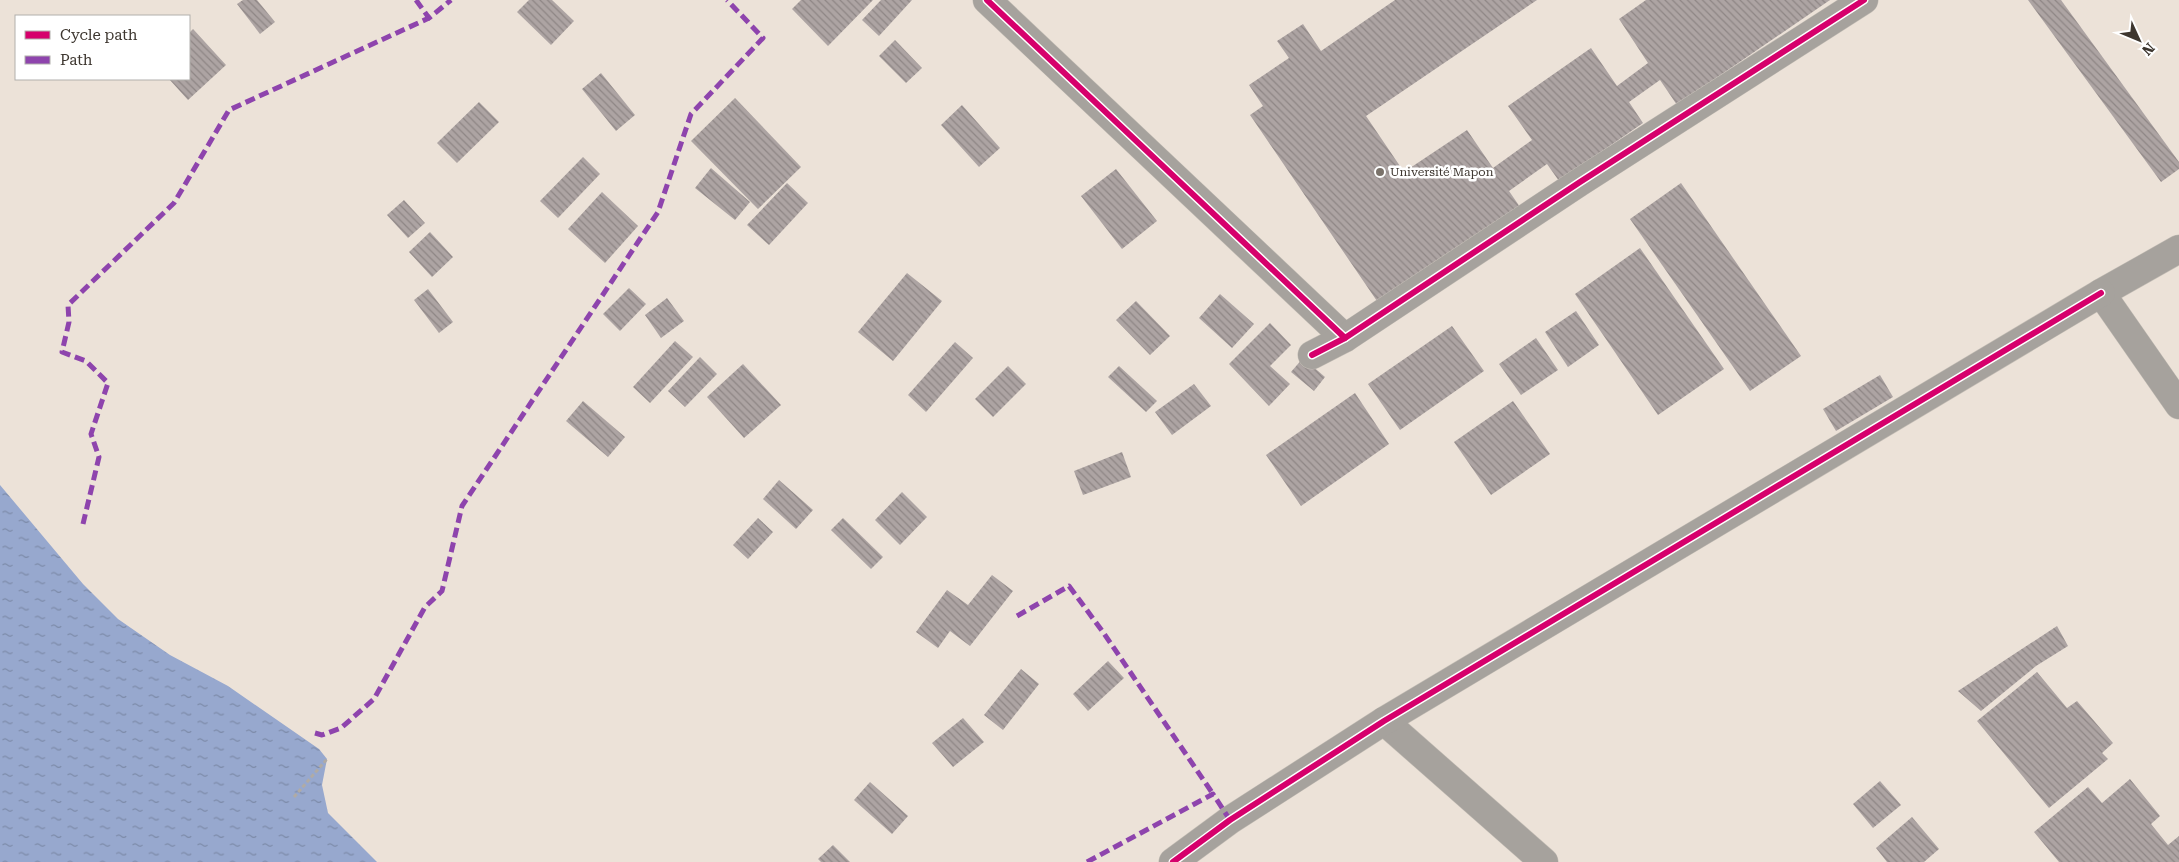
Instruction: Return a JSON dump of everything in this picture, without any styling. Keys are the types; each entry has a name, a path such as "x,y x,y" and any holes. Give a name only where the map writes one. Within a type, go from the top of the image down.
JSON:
{"street":[{"path":"987,0 1345,338"},
{"path":"1312,355 1345,338 1580,182 1864,0"},
{"path":"1173,862 1230,820 1384,721 2101,293 2179,249"},
{"path":"2101,293 2179,405"},
{"path":"1384,721 1544,862"}],"path":[{"path":"294,797 327,759"}],"water":[{"path":"0,485 83,584 118,619 170,655 228,686 319,749 327,759 322,785 328,813 377,862 0,862"}],"building":[{"path":"243,0 257,0 275,22 260,34 237,4"},
{"path":"529,0 552,0 574,21 551,45 517,12"},
{"path":"801,0 873,0 828,46 792,9"},
{"path":"881,0 912,0 879,36 862,20"},
{"path":"1395,0 1537,0 1366,116 1404,172 1467,130 1493,168 1532,140 1508,106 1591,48 1617,86 1648,63 1619,19 1646,0 1830,0 1677,105 1660,80 1629,102 1643,123 1559,181 1547,164 1509,191 1520,207 1379,304 1250,115 1263,106 1249,85 1289,58 1277,41 1303,24 1321,51"},
{"path":"2028,0 2061,0 2179,162 2179,169 2161,182"},
{"path":"193,29 226,65 188,100 170,80 190,80 190,32"},
{"path":"895,40 922,68 906,83 879,56"},
{"path":"601,73 635,115 616,131 582,89"},
{"path":"735,98 801,167 758,209 691,141"},
{"path":"479,102 499,122 457,163 437,143"},
{"path":"962,105 1000,148 979,167 941,125"},
{"path":"583,157 600,174 558,218 540,201"},
{"path":"711,168 750,202 735,220 695,188"},
{"path":"1116,169 1157,221 1122,249 1081,196"},
{"path":"787,183 808,203 769,245 747,225"},
{"path":"1681,183 1801,356 1750,391 1630,219"},
{"path":"602,192 638,226 605,263 568,229"},
{"path":"404,200 425,223 408,238 387,215"},
{"path":"430,232 453,257 432,277 409,252"},
{"path":"1640,248 1724,369 1658,415 1575,294"},
{"path":"907,273 942,301 893,361 858,332"},
{"path":"629,288 646,304 620,331 603,314"},
{"path":"428,289 453,322 439,333 414,300"},
{"path":"1220,294 1254,324 1232,348 1199,318"},
{"path":"667,298 684,321 661,338 645,315"},
{"path":"1136,301 1170,336 1150,355 1116,320"},
{"path":"1576,311 1599,345 1568,367 1545,332"},
{"path":"1270,323 1291,345 1270,366 1290,384 1269,406 1229,364"},
{"path":"1452,326 1484,371 1400,430 1368,384"},
{"path":"1536,338 1558,370 1521,395 1499,364"},
{"path":"675,341 693,357 650,403 633,387"},
{"path":"955,342 973,358 926,412 908,395"},
{"path":"700,357 717,374 685,407 668,391"},
{"path":"1303,358 1325,377 1314,391 1291,372"},
{"path":"743,364 781,405 744,438 707,397"},
{"path":"1008,366 1026,384 993,417 975,399"},
{"path":"1119,366 1157,401 1146,412 1108,377"},
{"path":"1880,375 1893,397 1836,431 1823,409"},
{"path":"1194,384 1211,406 1172,435 1155,412"},
{"path":"1355,393 1389,444 1301,506 1266,455"},
{"path":"583,401 625,437 608,457 566,421"},
{"path":"1513,401 1550,454 1491,495 1454,442"},
{"path":"1122,452 1131,477 1083,495 1074,471"},
{"path":"779,480 813,510 796,529 763,499"},
{"path":"902,492 927,517 900,545 875,520"},
{"path":"758,518 773,532 748,559 733,545"},
{"path":"843,518 883,557 871,569 831,530"},
{"path":"992,575 1013,591 970,646 950,631 938,648 916,632 947,590 968,605"},
{"path":"2057,626 2068,646 2036,666 1981,711 1958,691"},
{"path":"1108,661 1124,678 1088,711 1073,694"},
{"path":"1021,669 1039,684 1003,730 984,715"},
{"path":"2037,672 2067,708 2077,701 2113,743 2102,753 2108,759 2049,808 1977,721"},
{"path":"963,718 984,742 953,767 932,743"},
{"path":"2130,779 2160,816 2151,824 2168,845 2179,836 2179,862 2059,862 2034,832 2088,787 2102,803"},
{"path":"1880,781 1901,805 1873,828 1853,804"},
{"path":"870,782 908,816 892,834 854,800"},
{"path":"1912,817 1939,849 1924,862 1887,862 1876,848"},
{"path":"833,845 850,862 821,862 818,859"}],"marked path":[{"path":"416,0 429,18 451,0"},
{"path":"315,733 322,735 341,728 374,699 425,607 442,591 462,506 658,212 691,114 763,38 727,0"},
{"path":"83,524 99,457 91,434 108,383 86,361 62,352 69,322 68,305 174,203 229,110 429,18"},
{"path":"1017,616 1069,586 1103,632 1213,794"},
{"path":"1087,862 1213,794 1230,820"}],"cycle path":[{"path":"987,0 1345,338"},
{"path":"1312,355 1345,338 1580,182 1864,0"},
{"path":"1173,862 1230,820 1384,721 2101,293"}],"place":[{"name":"Université Mapon","path":"1380,172"}]}
